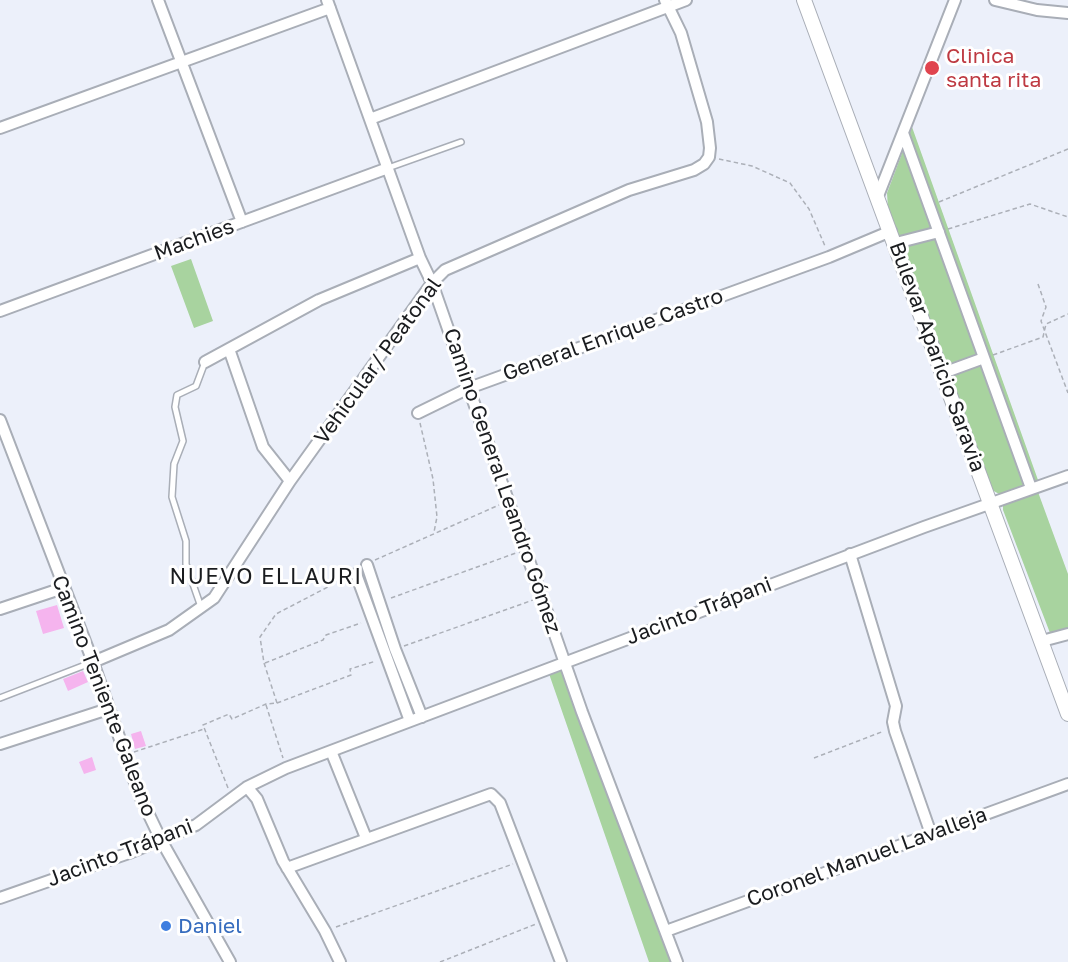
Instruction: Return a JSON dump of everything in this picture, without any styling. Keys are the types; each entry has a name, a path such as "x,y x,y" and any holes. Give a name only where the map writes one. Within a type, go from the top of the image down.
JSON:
{"street":[{"path":"158,0 242,222"},
{"path":"370,119 667,3 686,0"},
{"name":"Bulevar Aparicio Saravia","path":"804,0 894,237 1068,714"},
{"path":"878,196 955,0"},
{"path":"996,0 1037,10 1068,13"},
{"path":"667,3 681,33 707,122 710,135 709,158"},
{"path":"0,128 182,62 328,4"},
{"name":"Camino General Leandro Gómez","path":"328,4 420,258 432,283 565,661 677,962"},
{"name":"Bulevar Aparicio Saravia","path":"903,133 1030,488"},
{"name":"Vehicular/ Peatonal","path":"93,662 169,630 202,609 214,598 291,481 432,283 445,270 629,190 694,170 709,158"},
{"name":"Machies","path":"0,311 388,168"},
{"name":"General Enrique Castro","path":"418,413 469,388 829,257 894,237 939,232"},
{"name":"Vehicular/ Peatonal","path":"204,362 319,300 420,258"},
{"path":"229,349 263,447 291,481"},
{"path":"943,373 984,358"},
{"name":"Camino Teniente Galeano","path":"0,420 93,662 139,794 161,840 230,962"},
{"name":"Jacinto Trápani","path":"0,898 161,840 196,825 247,787 286,768 850,554 1068,476"},
{"path":"850,554 896,706 894,726 931,834"},
{"path":"367,565 410,721"},
{"path":"356,574 373,621 392,653 422,717"},
{"path":"0,609 63,588"},
{"path":"366,604 379,603"},
{"path":"1042,641 1068,634"},
{"path":"0,744 108,709"},
{"path":"331,751 366,838"},
{"name":"Coronel Manuel Lavalleja","path":"666,931 1068,784"},
{"path":"247,787 257,798 287,868 325,931 340,962"},
{"path":"287,868 491,794 500,803 561,962"}],"lane":[{"path":"388,168 461,142"},
{"path":"202,609 186,564 186,541 172,497 174,464 183,441 175,407 177,395 196,386 204,362"},
{"path":"0,698 93,662"}],"path":[{"path":"929,206 1068,149"},
{"path":"709,158 752,166 790,183 809,209 829,257"},
{"path":"939,232 1030,204 1068,217"},
{"path":"1038,284 1046,308 1041,321 1068,393"},
{"path":"984,358 1043,337 1046,324 1068,314"},
{"path":"418,413 433,479 437,517 434,532"},
{"path":"367,565 434,532 510,500"},
{"path":"379,603 526,549"},
{"path":"277,703 264,663 260,637 276,614 356,574"},
{"path":"233,798 203,725 229,714 232,719 266,704 277,703 351,675 350,669 543,596"},
{"path":"264,663 323,640 326,634 358,623 373,621"},
{"path":"266,704 286,768"},
{"path":"814,758 894,726"},
{"path":"126,755 205,729"},
{"path":"325,931 522,861"},
{"path":"440,962 545,921"}],"green space":[{"path":"912,127 1038,480 1008,492 999,494 992,490 888,209 887,193"},
{"path":"191,259 213,321 194,328 171,266"},
{"path":"1038,492 1068,574 1068,628 1050,633 1003,510 1003,505"},
{"path":"565,661 677,962 649,962 547,668"}],"building":[{"path":"57,605 64,628 43,634 36,611"},
{"path":"83,671 88,682 68,691 63,679"},
{"path":"141,731 146,746 135,749 131,734"},
{"path":"92,757 96,770 84,774 79,762"}],"place":[{"name":"Clinica santa rita","path":"932,68"},
{"name":"Daniel","path":"166,926"}],"district":[{"name":"NUEVO ELLAURI","path":"266,577"}]}
